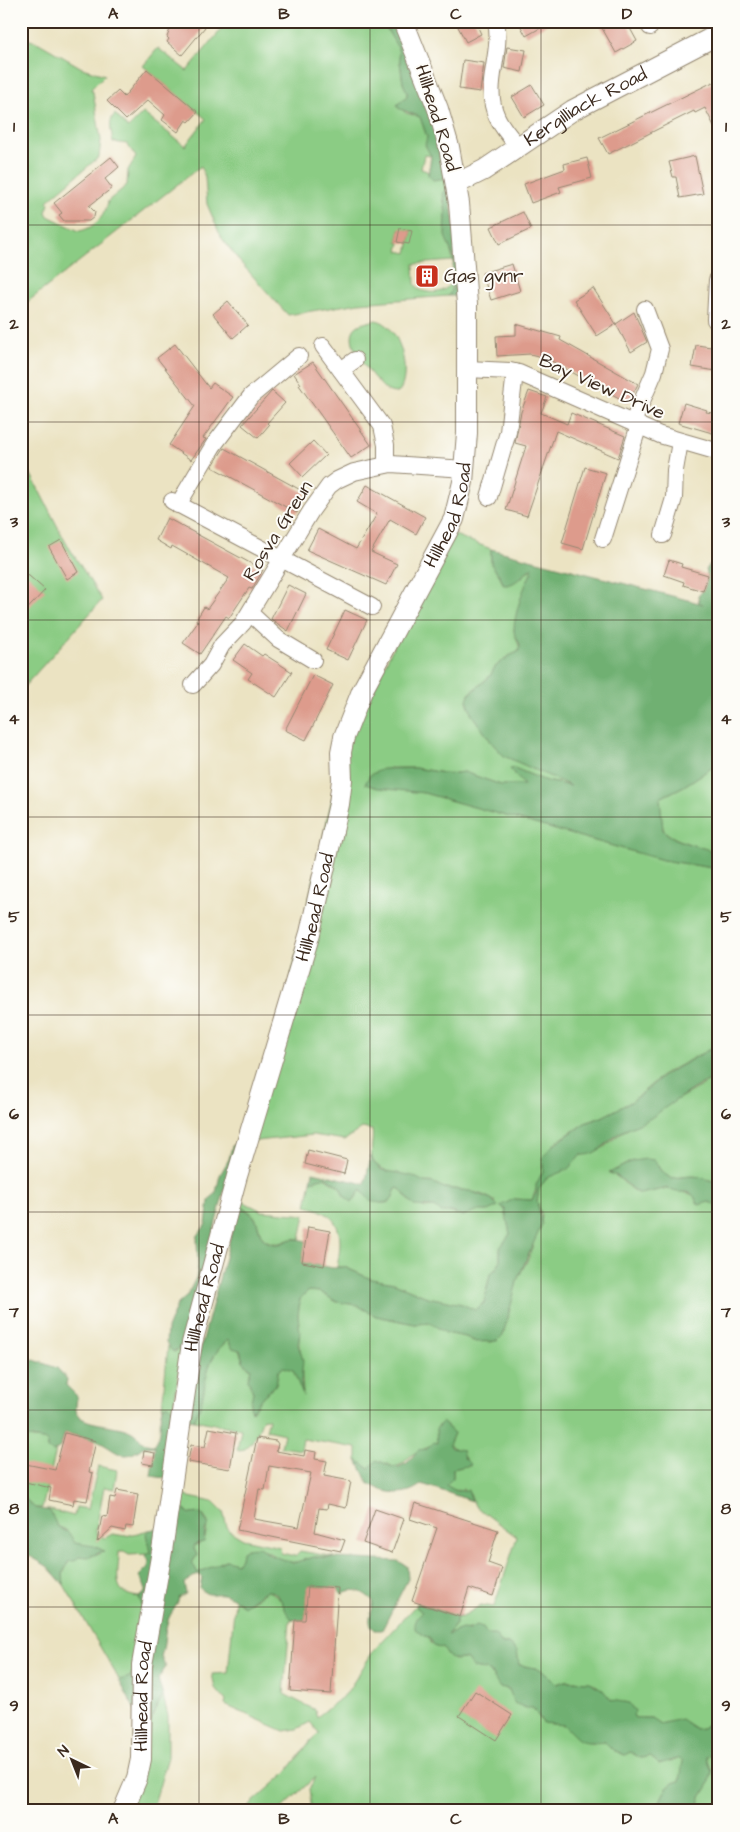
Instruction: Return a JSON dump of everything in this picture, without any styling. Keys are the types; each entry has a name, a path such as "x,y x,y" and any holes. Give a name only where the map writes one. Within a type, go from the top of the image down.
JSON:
{"street":[{"name":"Hillhead Road","path":"122,1811 137,1778 142,1759 142,1665 160,1566 192,1343 237,1176 310,933 339,804 342,780 340,752 344,736 362,691 456,515 465,469 467,369 465,266 456,184 438,109 403,21"},
{"path":"496,21 498,43 491,82 491,99 502,126 518,146"},
{"name":"Kergilliack Road","path":"456,184 484,170 551,123 597,96 717,40"},
{"path":"717,280 715,320 719,324"},
{"path":"603,539 636,424 660,350 644,309"},
{"path":"323,346 382,426 386,445 386,464"},
{"path":"299,356 252,396 213,446 175,503 372,607"},
{"path":"340,370 355,360"},
{"name":"Bay View Drive","path":"467,369 516,372 680,442 719,452"},
{"path":"489,497 508,432 516,372"},
{"path":"663,535 674,498 675,470 680,442"},
{"name":"Rosva Greun","path":"193,685 211,665 222,645 250,613 311,511 329,486 354,472 386,464 465,469"},
{"path":"250,613 278,638 313,660"}],"green space":[{"path":"223,21 382,21 398,48 403,83 407,92 407,96 397,105 406,113 420,117 427,137 426,145 431,156 424,155 421,169 437,179 454,175 443,197 446,213 446,230 453,261 414,264 415,284 420,290 438,292 445,289 451,282 451,294 448,296 359,303 288,315 240,262 221,237 207,204 205,177 201,166 21,307 21,37 39,43 82,68 105,75 91,89 101,140 99,157 47,201 49,204 46,212 48,216 79,231 94,224 102,216 108,201 127,185 128,170 136,157 127,144 113,142 111,120 115,114 128,128 143,113 185,146 206,119 143,66 158,48 187,71 220,31","holes":["400,229 412,231 407,253 398,251 400,243 397,242"]},
{"path":"382,21 403,21 418,57 447,178 433,180 428,175 431,156 425,145 427,137 420,117 398,108 397,105 407,96 407,92 403,83 398,48"},
{"path":"449,188 464,296 448,296 453,288 451,282 454,258 445,236 446,213 443,192"},
{"path":"375,320 384,323 391,330 402,351 404,375 398,393 387,390 379,383 360,359 352,341 352,333 356,327"},
{"path":"21,455 65,541 102,600 21,690"},
{"path":"447,532 491,549 491,564 500,576 503,584 520,579 533,567 518,610 514,630 520,649 495,667 490,676 469,694 467,700 472,715 504,756 573,786 546,781 514,768 525,785 501,785 464,772 449,774 415,768 389,768 370,775 369,785 424,793 663,860 719,869 719,1044 664,1074 631,1102 602,1117 585,1123 555,1143 543,1164 543,1171 532,1200 514,1199 501,1207 505,1209 510,1234 500,1248 500,1261 497,1268 490,1274 484,1302 475,1311 462,1304 427,1297 394,1283 371,1279 345,1267 337,1267 340,1246 338,1228 327,1215 306,1206 311,1181 324,1177 340,1187 344,1196 354,1200 361,1190 377,1202 386,1203 390,1201 396,1189 399,1188 411,1203 455,1214 476,1210 488,1211 496,1202 478,1193 444,1188 432,1182 422,1182 403,1177 381,1168 376,1165 372,1157 372,1130 362,1128 345,1140 313,1135 247,1142 272,1061 341,759"},
{"path":"719,546 719,763 684,786 660,798 663,830 668,835 682,841 719,854 719,869 663,860 424,793 378,788 365,784 370,775 382,769 415,768 449,774 464,772 501,785 524,785 510,769 514,768 546,781 571,786 504,756 472,715 467,700 469,695 490,676 495,667 520,649 514,633 514,624 520,600 532,572 532,567 516,582 504,585 491,564 491,549 699,603 698,596 705,587 707,579 706,568 713,562"},
{"path":"719,763 719,854 679,840 666,832 663,828 660,798 684,786"},
{"path":"719,1044 719,1076 692,1090 651,1118 618,1134 599,1150 588,1155 581,1155 568,1169 547,1178 539,1189 537,1201 542,1224 518,1278 503,1335 497,1341 476,1342 466,1337 446,1333 431,1323 415,1324 376,1316 357,1305 337,1302 320,1292 308,1291 300,1299 298,1315 300,1333 298,1344 303,1360 301,1382 303,1396 293,1370 283,1367 278,1372 276,1385 263,1396 252,1411 250,1406 253,1392 248,1379 251,1369 243,1361 240,1350 232,1348 228,1340 212,1359 199,1409 194,1420 182,1418 239,1205 254,1216 261,1235 266,1241 279,1244 294,1239 306,1241 302,1262 333,1268 344,1267 371,1279 394,1283 427,1297 462,1304 475,1310 484,1303 490,1274 497,1268 500,1261 500,1248 510,1234 505,1209 500,1206 514,1199 532,1200 536,1193 536,1185 543,1171 543,1157 551,1147 585,1123 602,1117 631,1102 664,1075"},
{"path":"719,1076 719,1180 713,1181 695,1176 670,1178 658,1166 628,1163 611,1173 639,1194 668,1188 694,1195 696,1201 709,1202 719,1207 719,1715 702,1728 696,1729 686,1723 675,1720 660,1724 651,1718 635,1718 625,1702 620,1703 611,1700 592,1683 565,1681 557,1684 554,1683 540,1669 519,1665 517,1651 508,1644 502,1644 499,1639 487,1634 480,1627 457,1631 447,1636 456,1624 456,1618 462,1617 481,1605 494,1607 517,1537 475,1506 470,1494 463,1489 451,1489 446,1485 453,1478 453,1469 470,1465 462,1454 449,1445 454,1433 442,1422 436,1429 438,1443 412,1455 398,1466 393,1467 386,1463 370,1469 357,1460 357,1448 303,1439 301,1450 281,1447 284,1434 266,1430 269,1419 263,1418 251,1442 240,1451 237,1450 241,1429 194,1420 201,1402 207,1370 213,1354 228,1340 230,1345 239,1350 243,1361 251,1370 248,1379 253,1392 252,1411 263,1396 276,1385 278,1372 283,1367 293,1370 303,1393 298,1315 300,1299 308,1291 320,1292 337,1302 357,1305 376,1316 415,1324 431,1323 446,1333 466,1337 473,1341 492,1342 503,1335 518,1278 529,1257 542,1216 537,1201 539,1189 544,1181 554,1173 564,1171 581,1155 603,1148 622,1132 651,1117 660,1109"},
{"path":"238,1140 183,1345 173,1352 166,1343 167,1329 177,1305 187,1296 196,1278 198,1266 197,1237 206,1224 209,1201 216,1192 220,1175 229,1159 232,1146"},
{"path":"371,1156 374,1163 382,1170 413,1176 424,1182 434,1183 444,1188 470,1191 491,1199 498,1206 488,1211 476,1211 463,1216 452,1212 442,1212 433,1207 414,1206 399,1188 396,1189 391,1201 374,1202 361,1190 352,1202 344,1196 340,1187 326,1177 311,1181 313,1172 365,1184"},
{"path":"654,1160 661,1171 670,1178 695,1176 713,1181 719,1180 719,1207 709,1202 699,1205 692,1194 675,1192 668,1188 640,1194 618,1177 609,1173 633,1161"},
{"path":"231,1199 244,1202 262,1211 305,1215 300,1239 296,1238 274,1243 264,1239 254,1216"},
{"path":"183,1345 173,1410 164,1405 162,1408 168,1346 175,1352"},
{"path":"34,1360 57,1368 67,1379 66,1385 77,1396 76,1409 82,1419 126,1429 147,1444 154,1445 159,1436 162,1408 167,1404 173,1410 172,1479 151,1476 155,1446 143,1447 130,1455 124,1455 89,1438 65,1433 60,1447 53,1452 48,1449 47,1441 27,1437 25,1432 31,1413 21,1406 21,1365"},
{"path":"21,1406 31,1413 27,1427 32,1439 48,1440 53,1452 56,1451 42,1508 35,1508 21,1496"},
{"path":"442,1422 454,1433 449,1445 451,1448 462,1450 464,1458 471,1465 453,1469 453,1478 446,1485 456,1491 468,1490 472,1501 422,1484 402,1493 395,1493 382,1490 368,1483 357,1460 369,1468 377,1460 393,1467 399,1467 407,1463 418,1450 427,1449 434,1442 437,1443 436,1429"},
{"path":"98,1466 117,1470 114,1489 104,1487 96,1530 97,1535 105,1538 112,1534 126,1536 149,1530 147,1532 151,1550 148,1554 129,1555 119,1552 118,1582 120,1588 130,1595 139,1597 143,1608 139,1619 133,1671 130,1677 120,1681 64,1585 63,1574 68,1562 80,1556 100,1554 101,1549 74,1543 66,1530 57,1526 46,1509 74,1516 76,1507 88,1509"},
{"path":"171,1493 213,1502 223,1512 228,1530 243,1539 280,1547 281,1553 295,1556 300,1551 335,1557 315,1557 297,1562 289,1562 254,1547 243,1551 241,1558 236,1563 226,1560 198,1573 192,1563 197,1555 194,1549 195,1544 198,1545 205,1538 208,1522 203,1515 191,1514 177,1506"},
{"path":"22,1496 35,1508 50,1511 57,1526 69,1533 75,1543 94,1546 104,1551 88,1557 80,1556 74,1561 68,1562 63,1574 64,1585 47,1566 21,1551"},
{"path":"177,1506 191,1514 201,1513 209,1525 205,1531 204,1542 195,1544 194,1549 197,1555 192,1563 198,1573 226,1560 237,1563 241,1558 242,1551 247,1548 259,1547 270,1555 293,1563 314,1557 398,1561 407,1566 408,1579 382,1630 375,1630 370,1623 373,1601 358,1591 350,1590 342,1594 338,1588 308,1586 305,1620 297,1620 287,1614 279,1597 272,1592 265,1592 244,1606 229,1596 209,1594 203,1591 200,1588 202,1578 198,1574 184,1583 186,1594 179,1598 168,1620 161,1657 166,1667 158,1679 163,1696 154,1712 151,1724 151,1720 136,1712 119,1680 130,1677 133,1671 133,1654 138,1643 139,1619 143,1608 139,1597 144,1594 145,1588 139,1576 148,1567 149,1561 145,1555 150,1553 146,1534 149,1530 165,1527"},
{"path":"267,1591 278,1597 288,1613 295,1619 290,1620 284,1694 315,1710 317,1717 346,1694 374,1650 415,1606 422,1612 424,1636 429,1637 431,1643 443,1648 449,1657 454,1660 466,1659 473,1668 490,1671 494,1679 533,1708 543,1723 564,1725 592,1743 605,1742 613,1750 625,1755 630,1752 641,1758 651,1756 655,1761 673,1761 680,1758 683,1761 681,1781 668,1788 662,1796 656,1811 312,1811 309,1790 315,1777 279,1811 243,1811 286,1773 311,1740 319,1733 310,1722 297,1729 284,1731 225,1705 226,1701 215,1688 212,1674 228,1673 235,1600 241,1604 249,1603"},
{"path":"416,1603 460,1617 456,1618 456,1624 447,1635 462,1629 469,1630 476,1626 483,1628 487,1634 495,1634 502,1644 508,1644 517,1651 519,1665 540,1669 557,1684 565,1681 589,1682 602,1689 611,1700 629,1703 635,1712 633,1715 635,1718 651,1718 660,1724 681,1719 696,1729 702,1728 719,1715 719,1749 712,1755 706,1756 712,1772 709,1784 700,1799 698,1811 656,1811 667,1788 680,1781 683,1761 680,1758 659,1764 650,1756 641,1758 630,1752 625,1755 613,1750 605,1742 581,1741 564,1725 543,1723 533,1708 526,1708 514,1703 509,1689 499,1687 490,1671 473,1668 466,1659 450,1658 443,1648 435,1647 429,1637 424,1636 415,1629 416,1619 422,1612 415,1606"},
{"path":"163,1696 168,1716 168,1757 152,1811 123,1811 154,1712"},
{"path":"719,1749 719,1811 698,1811 700,1799 709,1784 712,1772 706,1756 712,1755"}],"building":[{"path":"184,21 198,21 205,27 182,55 167,42 169,39 167,37 173,22 181,25"},
{"path":"455,21 475,21 481,34 466,42"},
{"path":"518,21 553,21 526,36"},
{"path":"598,21 626,21 637,41 616,53"},
{"path":"507,47 526,50 522,72 504,68"},
{"path":"463,60 484,63 480,92 459,89"},
{"path":"147,69 198,112 189,122 186,120 178,132 162,120 165,115 148,100 126,120 107,101 118,91 124,97"},
{"path":"713,82 719,94 719,136 705,108 695,113 694,111 608,154 599,138"},
{"path":"532,85 544,105 524,117 512,97"},
{"path":"695,156 703,194 680,198 676,177 673,177 669,162"},
{"path":"111,157 119,167 105,179 112,188 89,206 95,212 94,217 89,221 64,221 59,215 62,213 54,203"},
{"path":"587,158 592,178 559,187 561,192 531,203 524,184 565,169 564,164"},
{"path":"523,212 531,229 499,244 491,227"},
{"path":"400,228 412,231 409,244 397,242"},
{"path":"512,264 520,291 491,300 482,273"},
{"path":"593,288 616,324 597,336 574,300"},
{"path":"228,301 248,325 233,338 213,314"},
{"path":"634,312 647,342 631,352 616,324"},
{"path":"516,324 561,337 560,340 638,384 628,403 546,358 530,354 497,356 496,336 516,335"},
{"path":"175,344 209,388 213,383 233,397 203,438 206,439 191,460 169,445 195,406 157,358"},
{"path":"696,345 719,348 716,371 692,367"},
{"path":"313,362 371,445 351,458 299,385 301,384 294,374"},
{"path":"272,391 285,403 267,423 269,425 258,438 242,425"},
{"path":"529,391 547,397 541,413 567,424 571,413 625,436 618,458 556,431 527,516 506,510 526,446 515,443 521,412"},
{"path":"684,403 707,410 706,412 719,414 719,435 678,423"},
{"path":"313,441 326,455 303,477 290,463"},
{"path":"224,448 306,493 297,513 212,467"},
{"path":"585,467 606,473 583,549 562,543"},
{"path":"367,485 425,517 416,534 390,519 371,552 397,564 386,585 307,550 318,529 356,549 377,514 357,502"},
{"path":"167,518 263,570 252,589 249,588 229,618 226,616 200,654 183,643 198,622 196,620 204,607 207,609 229,578 172,546 171,549 156,540"},
{"path":"61,540 78,572 67,579 49,547"},
{"path":"669,560 682,564 681,567 708,575 703,591 683,585 684,582 664,575"},
{"path":"28,575 45,590 21,616 21,582"},
{"path":"288,585 306,594 288,631 271,619"},
{"path":"345,610 367,620 348,660 326,650"},
{"path":"245,644 262,656 264,654 292,672 276,697 248,679 252,673 233,660"},
{"path":"313,675 333,685 306,740 285,730"},
{"path":"308,1150 347,1160 344,1174 305,1164"},
{"path":"308,1227 330,1231 324,1266 302,1262"},
{"path":"209,1428 236,1433 230,1469 188,1462 191,1445 205,1447"},
{"path":"65,1433 96,1441 89,1472 93,1473 87,1501 74,1499 73,1505 49,1500 51,1488 21,1481 21,1463 55,1470"},
{"path":"257,1438 276,1441 278,1444 276,1451 304,1456 305,1450 316,1452 315,1459 327,1461 324,1476 351,1481 346,1508 328,1504 327,1509 319,1508 315,1532 345,1540 341,1551 237,1530","holes":["269,1466 311,1473 299,1527 254,1519 259,1489 265,1490"]},
{"path":"144,1451 155,1453 153,1465 142,1463"},
{"path":"117,1490 138,1494 133,1527 126,1526 125,1531 112,1528 97,1542 102,1516 107,1517 110,1497 115,1498"},
{"path":"415,1503 498,1530 488,1563 502,1568 493,1596 469,1588 460,1617 412,1601 437,1528 410,1519"},
{"path":"375,1509 404,1519 392,1553 363,1543"},
{"path":"308,1586 338,1588 331,1694 290,1691 295,1620 305,1620"},
{"path":"475,1691 512,1715 496,1740 459,1716"}],"place":[{"name":"Gas gvnr","path":"427,276"}]}
